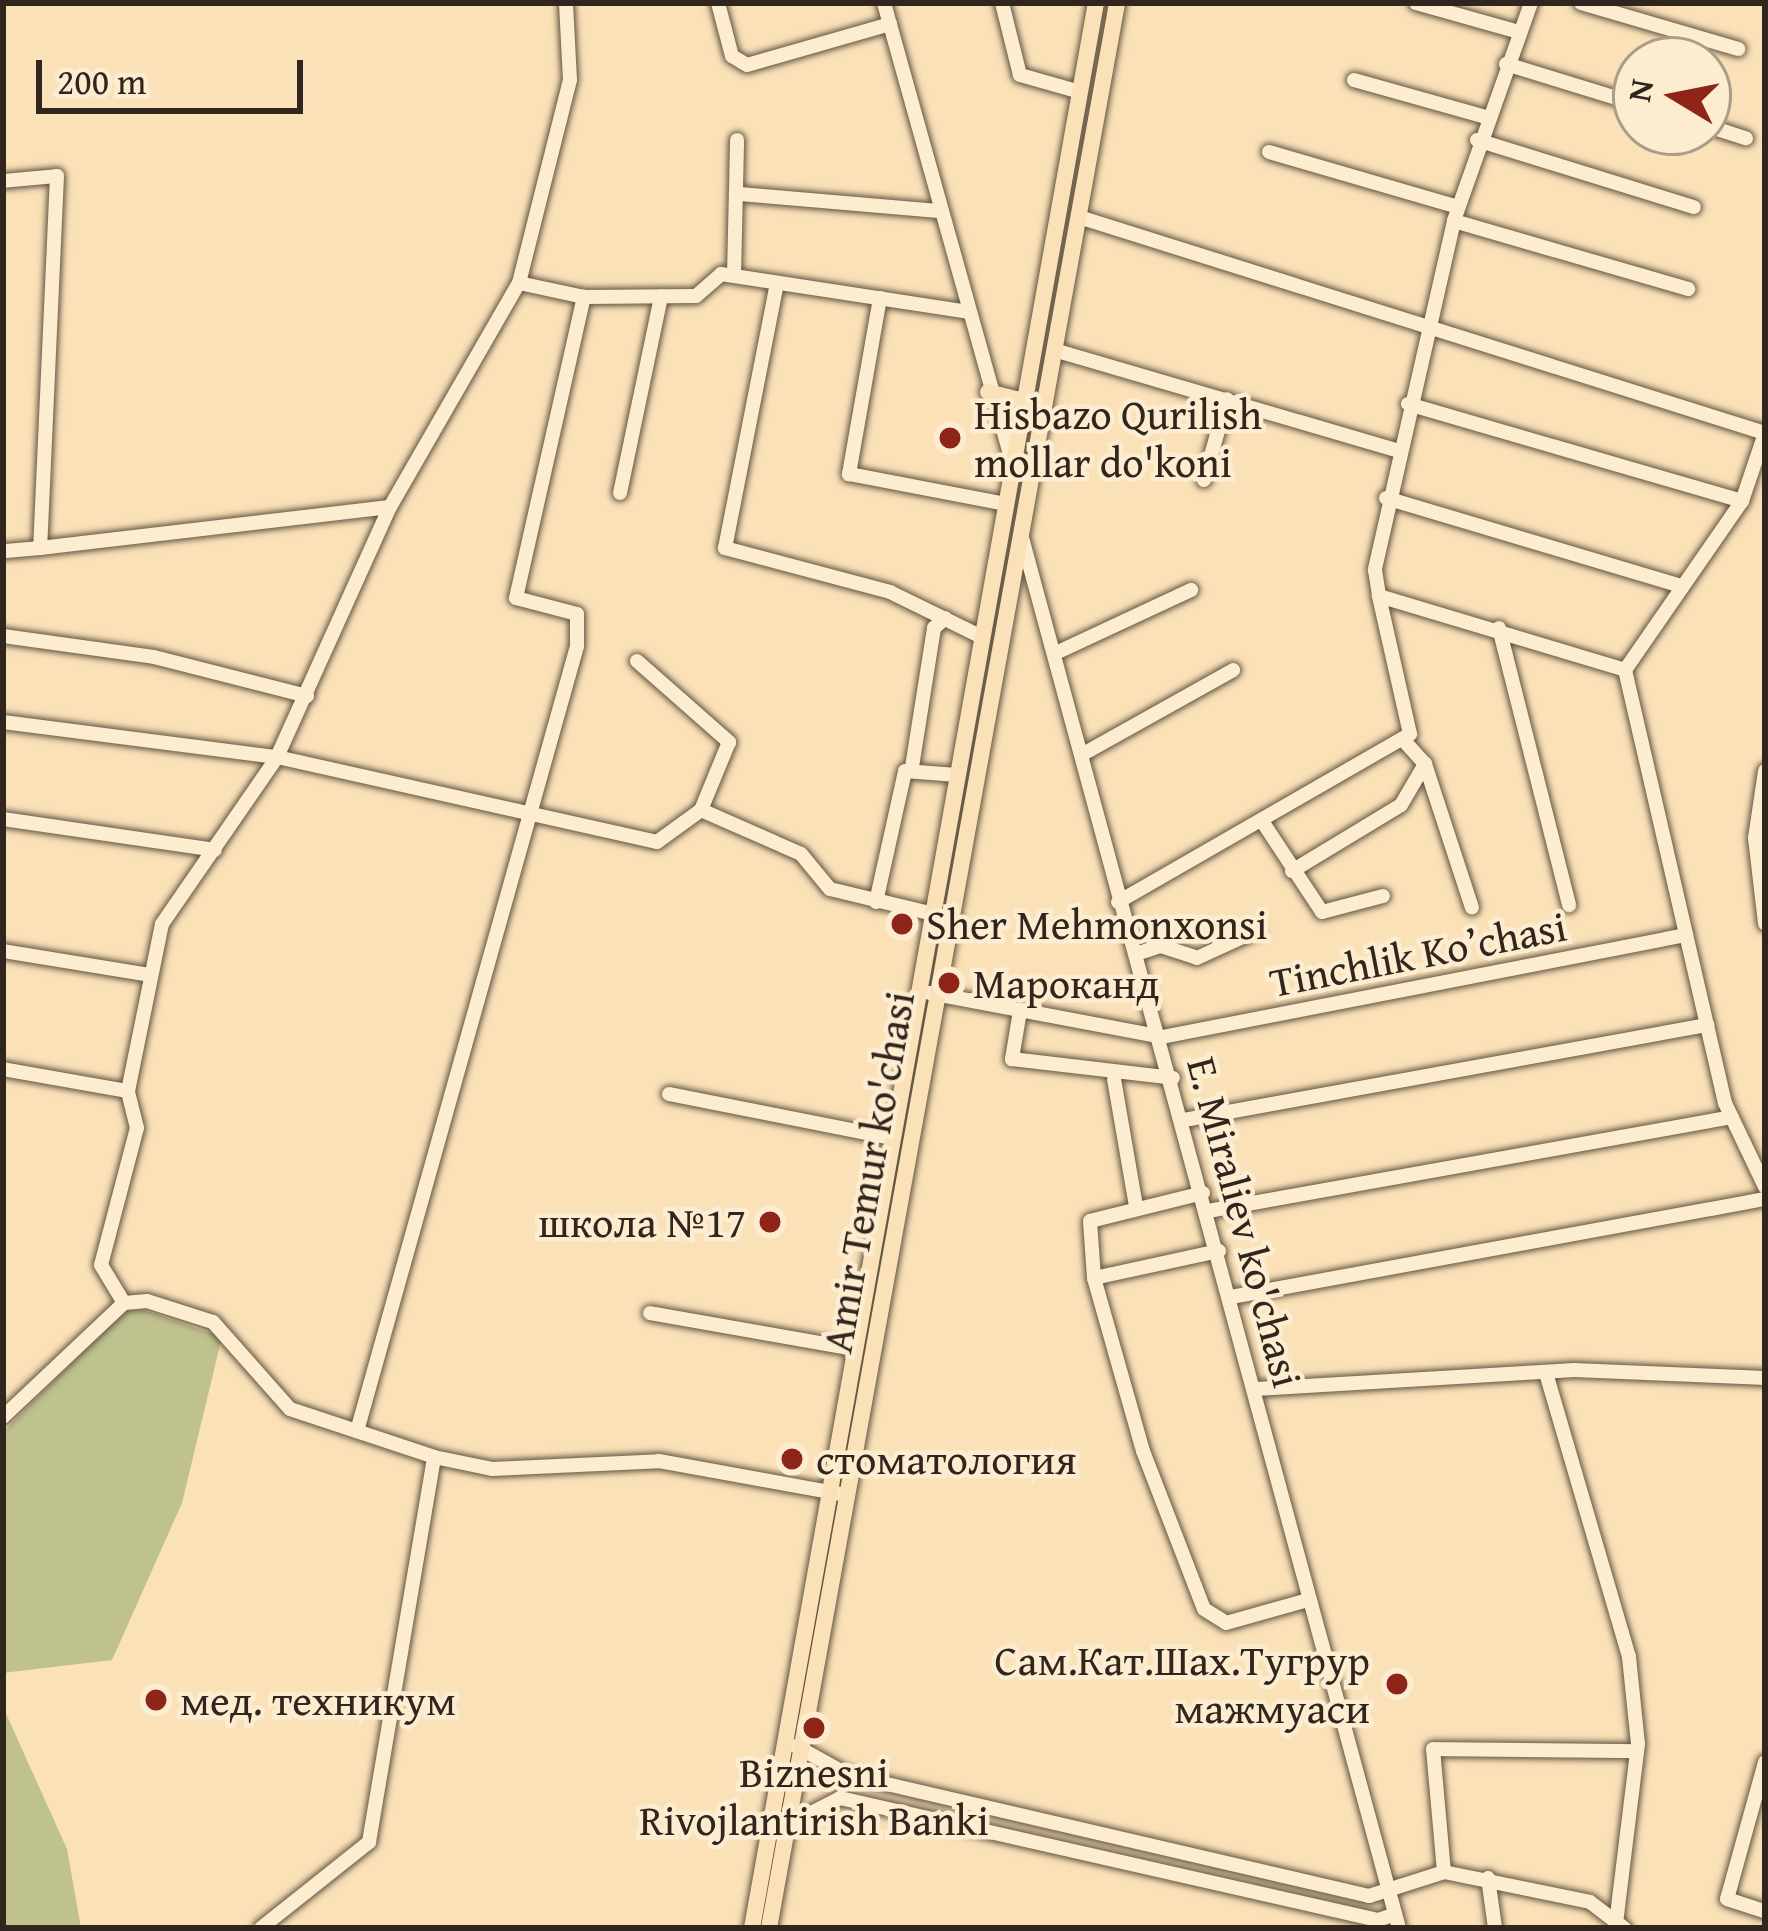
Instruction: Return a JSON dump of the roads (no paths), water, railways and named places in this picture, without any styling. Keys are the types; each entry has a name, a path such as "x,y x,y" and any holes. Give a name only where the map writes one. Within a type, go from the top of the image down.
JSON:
{"main road":[{"name":"Amir Temur ko'chasi","path":"838,1493 855,1349 892,1138 927,993 933,914 1096,3"},
{"name":"Amir Temur ko'chasi","path":"752,1928 794,1746 927,993 1021,534 1117,3"},
{"path":"1036,337 1055,345"},
{"path":"988,392 1024,401"},
{"name":"Amir Temur ko'chasi","path":"769,1928 788,1825 794,1746"}],"street":[{"path":"566,3 570,80 519,283 390,507 277,757 162,924 128,1090 137,1128 101,1265 124,1303 213,1322 290,1409 434,1457 492,1469 659,1461 838,1493"},
{"path":"718,3 732,56 747,65 890,24"},
{"path":"884,3 988,392 1013,464"},
{"path":"1002,3 1020,75 1080,92"},
{"path":"1416,3 1519,32"},
{"path":"1118,902 1404,741 1412,725 1379,596 1386,497 1456,214 1486,117 1531,3"},
{"path":"1581,3 1738,49"},
{"path":"1505,64 1612,97"},
{"path":"1354,80 1486,117"},
{"path":"1732,134 1746,138"},
{"path":"734,276 741,194 737,140"},
{"path":"1478,140 1694,207"},
{"path":"1269,152 1688,289"},
{"path":"3,181 57,176 40,548"},
{"path":"741,194 940,211"},
{"path":"1078,217 1765,433 1742,501 1625,670 1707,1025 1732,1117 1765,1187"},
{"path":"519,283 584,297 695,296 734,276 968,312"},
{"path":"777,283 725,548 849,578 982,637"},
{"path":"620,493 661,296"},
{"path":"357,1431 530,815 577,614 516,598 584,297"},
{"path":"880,298 849,474 1006,504"},
{"path":"1055,345 1397,450"},
{"path":"1204,480 1227,399"},
{"path":"1408,404 1742,501"},
{"path":"1386,497 1681,586"},
{"path":"3,551 390,507"},
{"name":"E. Miraliev ko'chasi","path":"1021,534 1058,652 1118,902 1162,1037 1397,1921"},
{"path":"1058,652 1191,590"},
{"path":"1379,596 1499,628 1625,670"},
{"path":"877,902 898,782 912,767 934,628 945,618"},
{"path":"1499,628 1569,905"},
{"path":"3,636 154,657 307,696"},
{"path":"3,722 277,757 657,842 701,810 729,742 637,661"},
{"path":"1083,754 1233,670"},
{"path":"1404,741 1425,764 1472,908"},
{"path":"1292,871 1401,805 1425,764"},
{"path":"912,767 957,775"},
{"path":"1765,771 1755,838 1765,922"},
{"path":"701,810 776,839 830,889 933,914"},
{"path":"3,819 215,850"},
{"path":"1262,821 1322,912 1383,896"},
{"path":"1136,954 1161,946 1197,958 1256,931"},
{"name":"Tinchlik Ko’chasi","path":"1162,1037 1686,935"},
{"path":"3,951 150,975"},
{"path":"927,993 1162,1037"},
{"path":"1020,1010 1012,1059 1114,1079 1172,1078"},
{"path":"1184,1120 1707,1025"},
{"path":"3,1069 128,1090"},
{"path":"1114,1079 1136,1207"},
{"path":"670,1094 892,1138"},
{"path":"1208,1210 1732,1117"},
{"path":"1203,1192 1136,1207 1089,1224 1094,1279 1142,1451 1204,1609 1226,1623 1308,1600"},
{"path":"1231,1297 1765,1199"},
{"path":"1094,1279 1219,1251"},
{"path":"3,1417 124,1303"},
{"path":"650,1313 855,1349"},
{"path":"1546,1373 1629,1657 1637,1750 1620,1925"},
{"path":"1256,1389 1546,1373 1765,1378"},
{"path":"261,1928 369,1842 434,1457"},
{"path":"794,1746 848,1774 1369,1896 1444,1872 1590,1902 1620,1925"},
{"path":"1444,1872 1433,1749 1637,1750"},
{"path":"1765,1762 1727,1899 1765,1911"},
{"path":"788,1825 840,1798 1397,1921"},
{"path":"1488,1879 1495,1928"}],"place":[{"name":"Hisbazo Qurilish mollar do'koni","path":"950,438"},
{"name":"Sher Mehmonxonsi","path":"902,924"},
{"name":"Мароканд","path":"949,983"},
{"name":"школа №17","path":"770,1222"},
{"name":"стоматология","path":"792,1459"},
{"name":"Сам.Кат.Шах.Тугрур мажмуаси","path":"1397,1684"},
{"name":"мед. техникум","path":"156,1700"},
{"name":"Biznesni Rivojlantirish Banki","path":"814,1728"}]}
